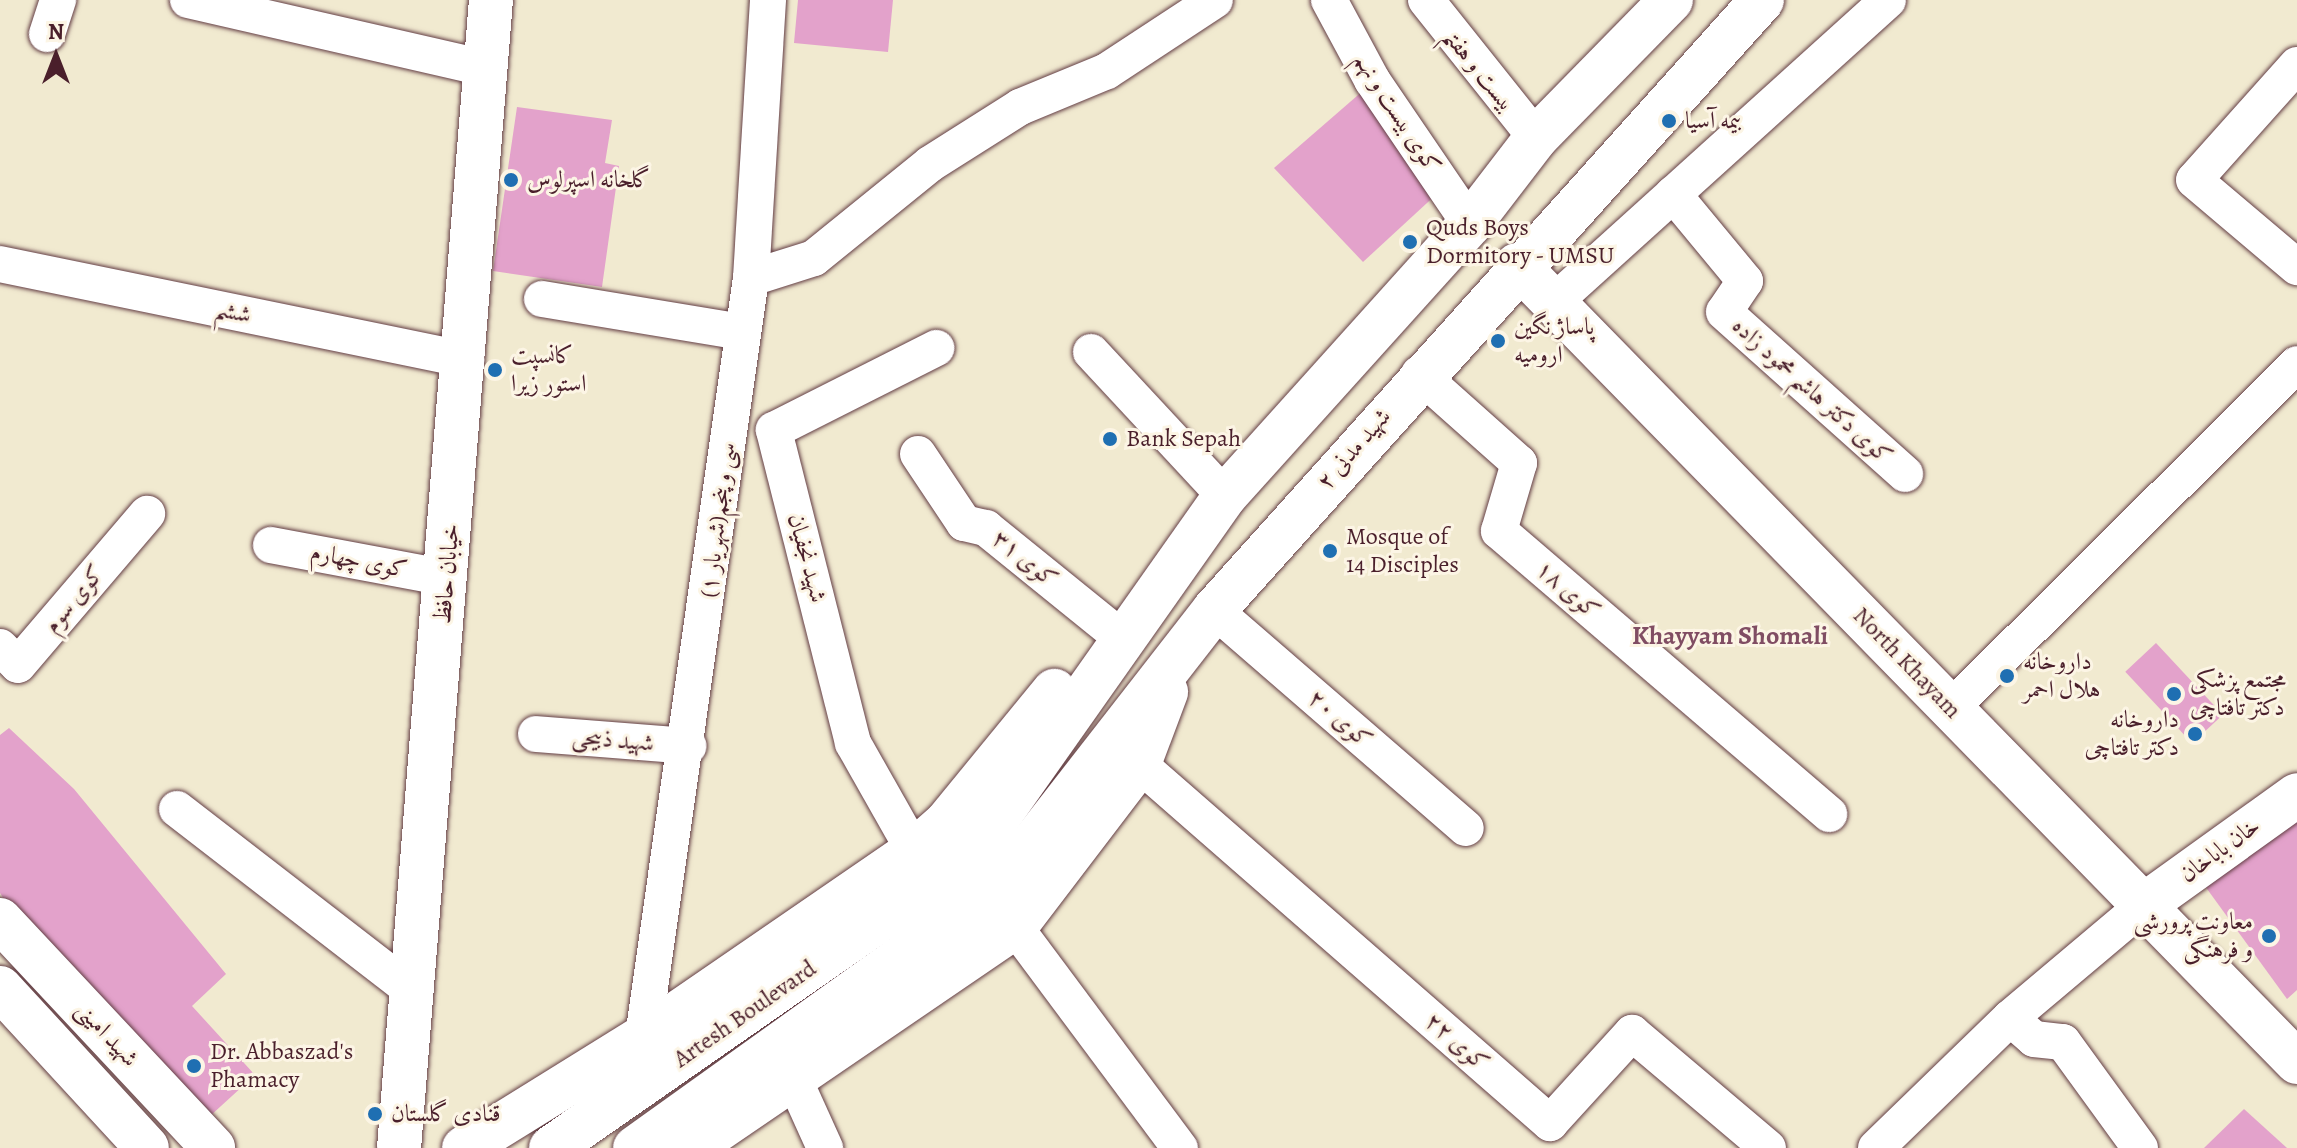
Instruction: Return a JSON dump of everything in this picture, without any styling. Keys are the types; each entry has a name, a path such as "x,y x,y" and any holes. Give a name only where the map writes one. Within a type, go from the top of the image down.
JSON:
{"main road":[{"name":"خیابان حافظ","path":"399,1148 407,987 466,360 491,0"},
{"path":"464,1148 926,865 971,856 1124,620 1225,496 1470,224 1536,138 1671,0"},
{"name":"شهید مدنی ۲","path":"965,914 997,889 1182,649 1419,374 1762,0"},
{"name":"North Khayam","path":"1517,265 2297,1062"},
{"path":"691,1148 1015,927 1139,764 1182,649"},
{"name":"خان باباخان","path":"2144,905 2297,795"},
{"name":"Artesh Boulevard","path":"551,1148 926,865"},
{"name":"Artesh Boulevard","path":"635,1148 965,914"},
{"name":"شهید امینی","path":"0,920 213,1148"},
{"name":"شهید امینی","path":"0,988 147,1148"}],"street":[{"path":"47,34 58,0"},
{"path":"188,0 486,68"},
{"name":"سی و پنجم(شهریار ۱)","path":"643,1037 689,746 751,278 768,0"},
{"path":"751,278 814,258 930,164 1020,107 1107,71 1215,0"},
{"name":"کوی بیست و نهم","path":"1329,0 1372,80 1470,224"},
{"name":"بیست و هفتم","path":"1426,0 1536,138"},
{"path":"1554,302 1888,0"},
{"path":"2296,68 2194,180 2297,267"},
{"name":"کوی دکتر هاشم محمود زاده","path":"1673,194 1745,281 1724,312 1905,474"},
{"name":"ششم","path":"0,264 466,360"},
{"path":"542,299 742,332"},
{"name":"شهید نجفیان","path":"926,865 853,743 774,430 936,348"},
{"path":"1091,352 1225,496"},
{"path":"1951,708 2297,364"},
{"name":"کوی ۱۸","path":"1419,374 1519,463 1499,531 1829,814"},
{"name":"کوی ۳۱","path":"918,454 964,523 986,528 1124,620"},
{"name":"کوی سوم","path":"0,647 18,665 147,514"},
{"name":"کوی چهارم","path":"271,545 447,578"},
{"name":"کوی ۲۰","path":"1214,610 1466,828"},
{"name":"شهید ذبیحی","path":"536,734 689,746"},
{"name":"کوی ۲۲","path":"1139,764 1550,1123 1632,1033 1768,1148"},
{"path":"177,809 407,987"},
{"path":"1876,1148 2010,1018 2144,905"},
{"path":"1015,927 1164,1142"},
{"path":"2010,1018 2034,1039 2063,1042 2140,1148"},
{"path":"793,1077 825,1148"}],"building":[{"path":"798,0 893,0 888,52 794,43"},
{"path":"1365,89 1440,191 1363,262 1274,168"},
{"path":"517,107 612,120 605,163 619,166 602,287 493,271"},
{"name":"مجتمع پزشکی دکتر تافتاچی","path":"2156,643 2223,715 2192,743 2125,672"},
{"path":"9,728 74,789 226,974 192,1006 255,1075 198,1127 41,957 0,893 0,735"},
{"name":"معاونت پرورشی و فرهنگی","path":"2297,811 2297,990 2287,999 2202,882"},
{"path":"2244,1109 2287,1148 2204,1148"}],"place":[{"name":"بیمه آسیا","path":"1669,121"},
{"name":"گلخانه اسپرلوس","path":"511,180"},
{"name":"Quds Boys Dormitory - UMSU","path":"1410,242"},
{"name":"پاساژ نگین ارومیه","path":"1498,341"},
{"name":"کانسپت استور زیرا","path":"495,370"},
{"name":"Bank Sepah","path":"1110,439"},
{"name":"Mosque of 14 Disciples","path":"1330,551"},
{"name":"داروخانه هلال احمر","path":"2007,676"},
{"name":"مجتمع پزشکی دکتر تافتاچی","path":"2174,694"},
{"name":"داروخانه دکتر تافتاچی","path":"2195,734"},
{"name":"معاونت پرورشی و فرهنگی","path":"2269,936"},
{"name":"Dr. Abbaszad's Phamacy","path":"194,1066"},
{"name":"قنادی گلستان","path":"375,1114"}],"district":[{"name":"Khayyam Shomali","path":"1730,636"}]}
